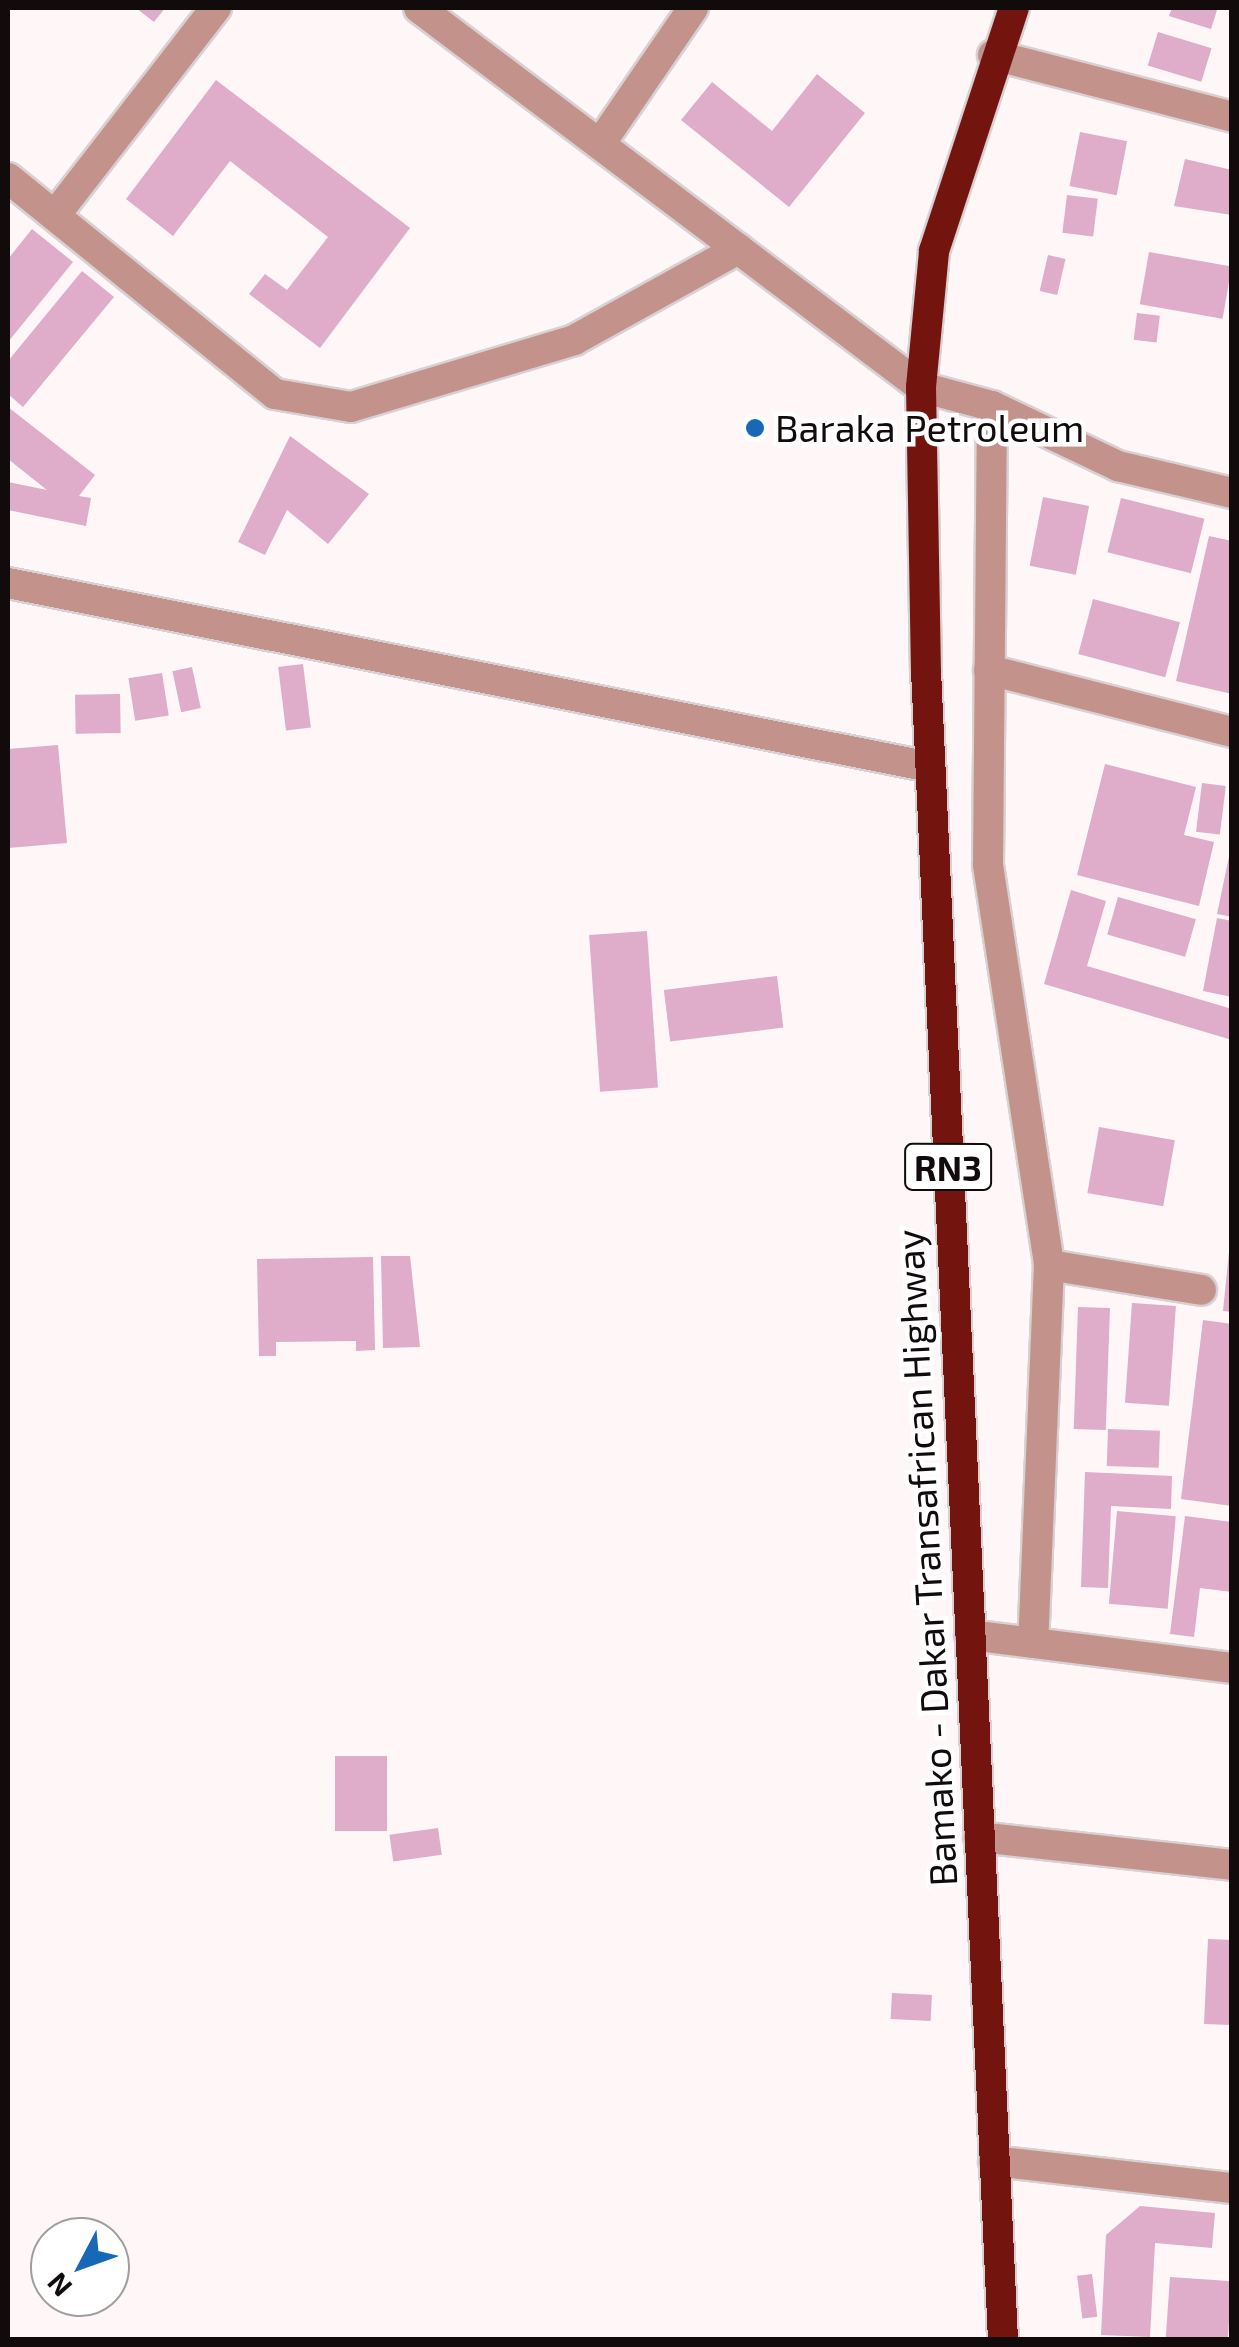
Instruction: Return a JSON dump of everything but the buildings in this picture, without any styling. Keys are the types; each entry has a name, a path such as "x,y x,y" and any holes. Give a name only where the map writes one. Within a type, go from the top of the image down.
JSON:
{"highway":[{"name":"Bamako - Dakar Transafrican Highway","path":"1003,2340 930,766 921,387 934,251 992,56 1014,8"}],"street":[{"path":"56,214 216,8"},
{"path":"418,8 921,387 992,406 1118,466 1232,493"},
{"path":"600,144 693,8"},
{"path":"992,56 1232,117"},
{"path":"8,178 275,394 351,407 574,340 738,249"},
{"path":"992,406 988,865 1049,1265 1033,1643"},
{"path":"8,584 930,766"},
{"path":"989,670 1232,732"},
{"path":"1049,1265 1201,1290"},
{"path":"970,1635 1232,1668"},
{"path":"979,1837 1232,1865"},
{"path":"994,2161 1232,2188"}],"place":[{"name":"Baraka Petroleum","path":"755,428"}]}
